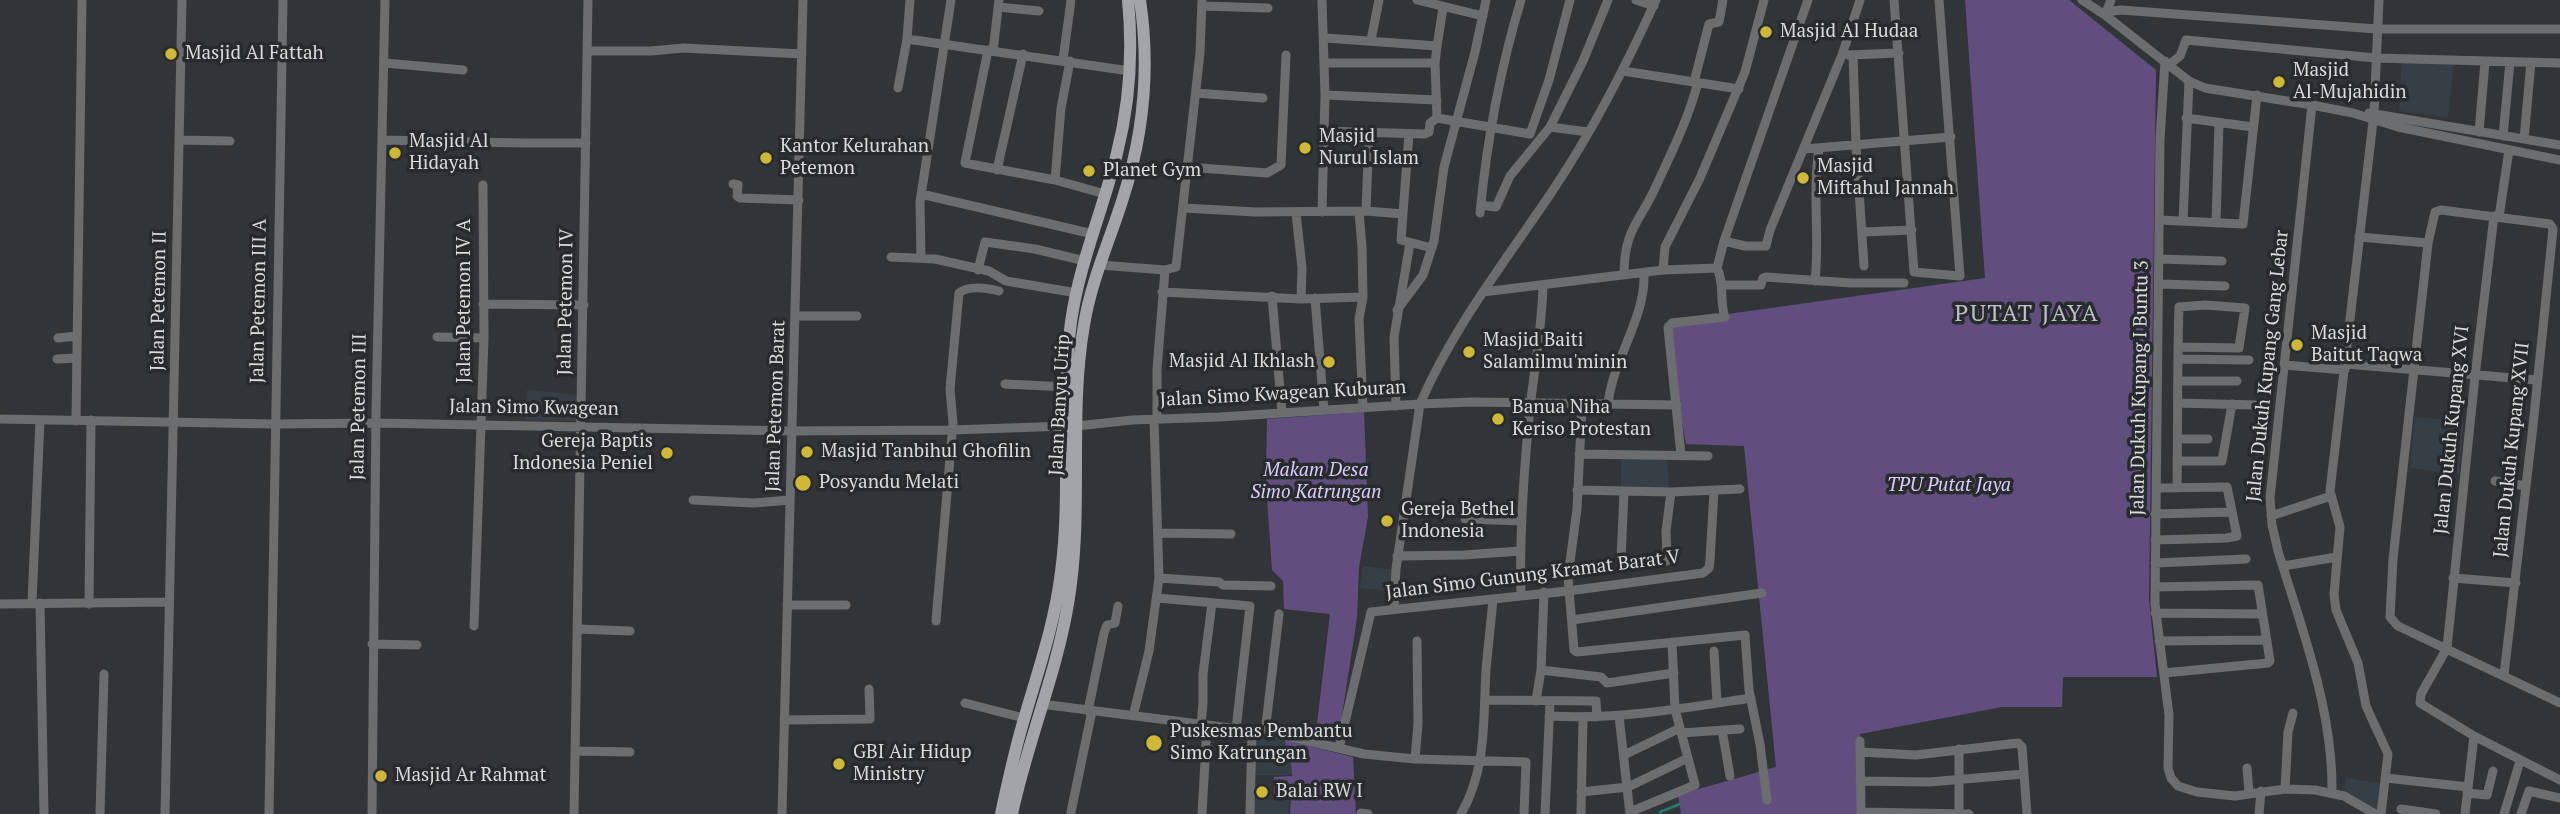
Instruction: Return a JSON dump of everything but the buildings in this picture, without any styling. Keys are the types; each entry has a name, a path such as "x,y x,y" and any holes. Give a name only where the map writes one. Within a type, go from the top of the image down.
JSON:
{"main road":[{"name":"Jalan Banyu Urip","path":"1077,426 1068,387 1071,323 1124,118 1130,71 1131,30 1128,0"},
{"name":"Jalan Banyu Urip","path":"1013,814 1069,603 1067,566 1084,324 1100,265 1124,195 1141,129 1146,68 1140,0"},
{"name":"Jalan Banyu Urip","path":"1001,814 1024,718 1067,566"}],"street":[{"path":"76,421 82,0"},
{"name":"Jalan Petemon II","path":"165,814 182,0"},
{"name":"Jalan Petemon III A","path":"270,814 274,424 283,0"},
{"name":"Jalan Petemon III","path":"372,814 372,644 385,0"},
{"name":"Jalan Petemon IV","path":"574,814 588,0"},
{"name":"Jalan Petemon Barat","path":"782,814 803,0"},
{"path":"898,88 907,39 910,0"},
{"path":"921,258 921,194 951,0"},
{"path":"1055,180 1071,0"},
{"path":"1322,0 1325,38 1322,212"},
{"path":"1371,40 1379,0"},
{"path":"1416,0 1483,16"},
{"path":"1397,310 1423,275 1432,248 1444,167 1486,0"},
{"path":"1521,0 1501,78 1480,209 1496,207 1510,176 1550,127 1583,61 1608,0"},
{"path":"1323,131 1425,134 1429,132 1430,123 1437,118 1530,134 1549,80 1570,0"},
{"path":"1636,0 1655,3"},
{"path":"1624,275 1624,253 1629,234 1657,186 1693,103 1709,24 1719,22 1723,0"},
{"path":"1663,270 1665,247 1700,178 1739,89 1764,0"},
{"path":"1681,455 1668,328 1672,323 1725,317 1722,285 1717,268 1724,241 1808,0"},
{"path":"1724,241 1745,246 1766,246 1842,55 1860,0"},
{"path":"1894,0 1914,271 1962,275 1939,0"},
{"path":"2082,0 2106,14 2189,81 2210,89 2560,145"},
{"path":"2106,14 2111,0"},
{"path":"2379,0 2374,114 2332,498 2340,527 2334,593 2336,610 2358,663 2366,706 2386,748 2388,759 2381,814"},
{"path":"1100,265 1165,271 1177,267 1196,93 1202,3 1268,8"},
{"name":"Jalan Simo Kwagean Kuburan","path":"1077,426 1420,404 1443,357 1483,292 1556,185 1588,132 1623,71 1655,3"},
{"path":"1039,11 998,4 991,50 965,162 1055,180 1105,194"},
{"path":"1437,118 1434,46 1443,8"},
{"path":"2106,14 2121,10 2377,29 2560,29"},
{"path":"1325,38 1434,46"},
{"path":"907,39 1130,71"},
{"path":"2167,62 2180,56 2186,40 2376,58 2560,64"},
{"path":"587,51 684,48 802,54"},
{"path":"1842,55 1899,53"},
{"path":"997,170 1023,54"},
{"path":"1188,167 1267,173 1281,165 1286,55"},
{"path":"1853,55 1864,266"},
{"name":"Jalan Dukuh Kupang I Buntu 3","path":"2167,62 2159,220 2155,612 2169,715 2168,768 2171,778 2178,786 2197,792 2230,796 2249,793"},
{"path":"2479,132 2485,62"},
{"path":"2503,136 2510,62"},
{"path":"2524,139 2530,62"},
{"path":"385,63 463,69"},
{"path":"1325,63 1435,63"},
{"path":"1623,71 1739,89"},
{"path":"2183,221 2189,81"},
{"path":"1196,93 1263,99"},
{"path":"1325,95 1437,100"},
{"path":"2159,220 2243,225 2256,95"},
{"name":"Jalan Dukuh Kupang Gang Lebar","path":"2312,105 2270,490 2271,516 2283,566 2326,715 2331,748 2332,792"},
{"path":"2374,114 2445,138 2560,160"},
{"path":"2186,117 2253,127"},
{"path":"2216,223 2219,123"},
{"path":"2445,138 2447,126"},
{"path":"1550,127 1588,132"},
{"path":"1363,408 1359,319 1363,297 1362,212 1368,133"},
{"path":"1409,134 1401,240 1432,248"},
{"path":"1804,149 1951,137"},
{"path":"180,140 230,141"},
{"path":"382,140 586,142"},
{"path":"1815,281 1815,181 1819,149"},
{"name":"Jalan Dukuh Kupang XVI","path":"2447,648 2474,376 2509,150"},
{"path":"733,184 738,185 738,198 799,200"},
{"name":"Jalan Petemon IV A","path":"474,626 484,338 483,185"},
{"path":"921,194 1093,233"},
{"path":"1183,208 1403,214"},
{"path":"2497,217 2444,210 2437,211 2432,217 2413,371 2390,617 2394,624 2560,702"},
{"path":"1296,213 1302,268 1301,299"},
{"name":"Jalan Dukuh Kupang XVII","path":"2497,217 2550,224 2553,229 2504,675"},
{"path":"1863,232 1912,230"},
{"path":"2359,237 2428,243"},
{"path":"978,270 985,242 1035,249 1085,261"},
{"path":"1396,406 1394,337 1410,243"},
{"path":"891,257 935,259 992,272 1006,281 1077,293"},
{"path":"2160,259 2222,261"},
{"path":"1483,292 1663,270 1717,268"},
{"path":"1133,716 1149,651 1159,578 1155,419 1165,271"},
{"path":"1608,405 1610,385 1636,312 1644,273"},
{"path":"1722,285 1761,285 1766,276 1815,281 1903,283"},
{"path":"2160,284 2225,286"},
{"path":"1521,595 1522,520 1543,285"},
{"path":"936,621 952,430 950,389 958,293 964,289 978,288 999,291"},
{"path":"1162,292 1301,299 1363,297"},
{"path":"1272,296 1282,413"},
{"path":"1315,299 1324,410"},
{"path":"483,304 584,305"},
{"path":"2176,488 2178,439 2178,359 2180,306 2245,308 2240,347 2179,347"},
{"path":"796,316 857,316"},
{"path":"58,338 77,336"},
{"path":"438,337 484,338"},
{"path":"57,359 77,358"},
{"path":"2178,359 2249,360"},
{"path":"2284,365 2536,380"},
{"path":"2178,381 2237,381"},
{"path":"1005,384 1068,387"},
{"path":"2178,403 2255,405"},
{"path":"1394,609 1397,556 1420,404 1677,405"},
{"path":"2177,461 2222,461 2232,404"},
{"path":"1582,405 1568,591 1573,648 1577,652 1743,634 1747,637 1751,698 1767,800"},
{"name":"Jalan Simo Kwagean","path":"0,418 40,421 174,420 274,424 376,423 792,431 1077,426"},
{"path":"89,604 91,420"},
{"path":"40,421 36,602 44,814"},
{"path":"2178,439 2208,439"},
{"path":"1579,454 1708,456"},
{"path":"2494,481 2526,486"},
{"path":"2155,540 2237,537 2227,487 2156,488"},
{"path":"1577,490 1671,492 1740,489"},
{"name":"Jalan Simo Gunung Kramat Barat V","path":"1339,748 1368,615 1373,611 1568,591 1706,571 1711,547 1714,491"},
{"path":"1621,559 1624,492"},
{"path":"1667,561 1666,530 1671,492"},
{"path":"2271,516 2332,498"},
{"path":"693,500 762,503 790,500"},
{"path":"2155,514 2232,512"},
{"path":"1465,519 1522,520"},
{"path":"1158,533 1231,534"},
{"path":"1397,556 1520,551"},
{"path":"2283,566 2337,557"},
{"path":"2155,563 2246,559"},
{"path":"1159,578 1219,582 1223,585 1270,586"},
{"path":"2453,578 2516,583"},
{"path":"2155,587 2258,585 2267,640 2268,663 2164,674"},
{"path":"1536,701 1541,670 1544,592"},
{"path":"1572,620 1762,593"},
{"path":"1157,598 1250,607 1236,729"},
{"path":"1461,814 1477,778 1482,759 1493,599"},
{"path":"0,604 168,602"},
{"path":"1202,814 1203,674 1212,603"},
{"path":"787,605 846,604"},
{"path":"1071,813 1104,634 1107,625 1115,623 1118,606"},
{"path":"2155,612 2262,614"},
{"path":"1265,733 1279,614"},
{"path":"577,629 630,631"},
{"path":"2159,641 2267,640"},
{"path":"1415,759 1418,724 1417,641"},
{"path":"1619,716 1630,813 1695,785 1675,709 1672,642"},
{"path":"372,644 416,645"},
{"path":"2447,648 2421,694 2420,703 2474,736 2560,780"},
{"path":"1714,651 1717,703"},
{"path":"1541,670 1601,677 1607,683 1674,673"},
{"path":"100,814 104,674"},
{"path":"784,720 870,719 869,689"},
{"path":"1549,716 1597,718 1751,698"},
{"path":"1485,699 1596,701 1597,718"},
{"path":"1545,814 1550,702"},
{"path":"965,703 1024,718"},
{"path":"1041,704 1294,737 1364,754 1415,759 1482,759 1527,763 1524,814"},
{"path":"2285,789 2288,732 2293,713"},
{"path":"1581,814 1583,718"},
{"path":"1624,755 1680,731 1740,729"},
{"path":"1722,730 1730,776"},
{"path":"1250,814 1252,732"},
{"path":"2465,814 2474,736"},
{"path":"1860,741 1861,812 1969,814"},
{"path":"1860,752 1916,755 2013,742 2022,747 2027,814"},
{"path":"1958,750 1959,814"},
{"path":"576,751 630,752"},
{"path":"1581,792 1628,787 1688,758"},
{"path":"2504,814 2520,761"},
{"path":"2247,768 2249,793 2285,789 2332,792 2363,811 2375,814"},
{"path":"2386,778 2487,795 2493,771"},
{"path":"1860,781 1929,782 2024,774"},
{"path":"2259,814 2261,791"},
{"path":"2521,814 2529,791 2560,798"},
{"path":"2401,809 2436,814"}],"shaded area":[{"path":"2402,60 2454,62 2448,118 2399,111"},
{"path":"527,390 577,395 577,421 525,420"},
{"path":"2415,417 2464,421 2459,474 2410,468"},
{"path":"1621,455 1667,456 1669,490 1621,490"},
{"path":"1363,566 1393,570 1390,591 1360,588"},
{"path":"1254,735 1284,737 1285,761 1291,762 1291,775 1252,775"},
{"path":"2346,778 2384,784 2380,814 2343,797"},
{"path":"1252,799 1289,800 1288,814 1252,814"}],"green space":[{"name":"TPU Putat Jaya","path":"1965,0 2069,0 2156,70 2149,600 2157,677 2063,677 2062,707 2002,707 1860,734 1858,814 1681,814 1678,795 1776,767 1744,446 1686,444 1664,323 1985,278"},
{"name":"Makam Desa Simo Katrungan","path":"1364,412 1368,517 1359,567 1357,618 1338,741 1325,739 1327,725 1317,724 1330,614 1284,609 1283,581 1272,570 1266,484 1267,419"},
{"path":"1285,740 1353,757 1356,814 1290,814 1291,798 1274,798 1274,777 1292,776 1291,762 1286,761"}],"waterway":[{"path":"1660,814 1680,804"}],"place":[{"name":"Masjid Al Hudaa","path":"1766,32"},
{"name":"Masjid Al Fattah","path":"171,54"},
{"name":"Masjid Al-Mujahidin","path":"2279,82"},
{"name":"Masjid Nurul Islam","path":"1305,148"},
{"name":"Masjid Al Hidayah","path":"395,153"},
{"name":"Kantor Kelurahan Petemon","path":"766,158"},
{"name":"Planet Gym","path":"1089,171"},
{"name":"Masjid Miftahul Jannah","path":"1803,178"},
{"name":"Masjid Baitut Taqwa","path":"2297,345"},
{"name":"Masjid Baiti Salamilmu'minin","path":"1469,352"},
{"name":"Masjid Al Ikhlash","path":"1329,362"},
{"name":"Banua Niha Keriso Protestan","path":"1498,419"},
{"name":"Masjid Tanbihul Ghofilin","path":"807,452"},
{"name":"Gereja Baptis Indonesia Peniel","path":"667,453"},
{"name":"Posyandu Melati","path":"803,483"},
{"name":"Gereja Bethel Indonesia","path":"1387,521"},
{"name":"Puskesmas Pembantu Simo Katrungan","path":"1154,743"},
{"name":"GBI Air Hidup Ministry","path":"839,764"},
{"name":"Masjid Ar Rahmat","path":"381,776"},
{"name":"Balai RW I","path":"1262,792"}],"district":[{"name":"PUTAT JAYA","path":"2027,314"}]}
